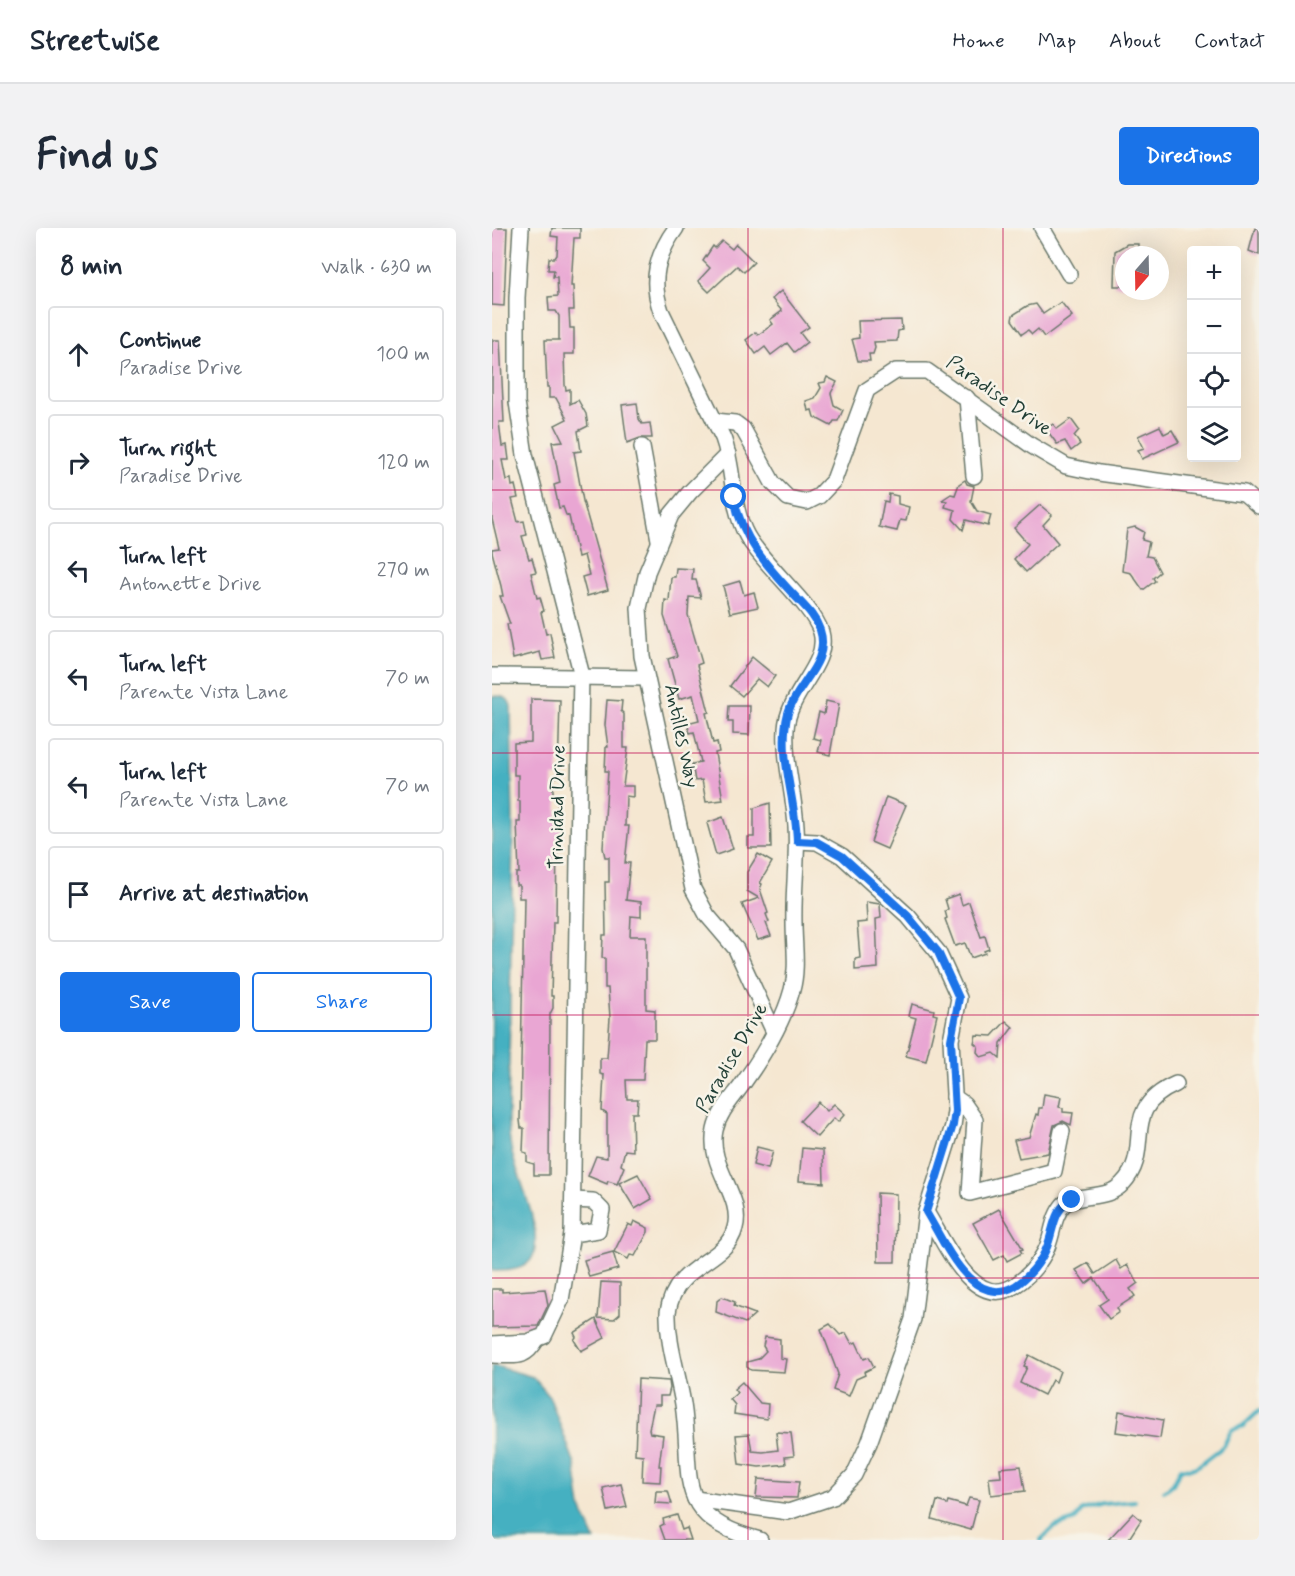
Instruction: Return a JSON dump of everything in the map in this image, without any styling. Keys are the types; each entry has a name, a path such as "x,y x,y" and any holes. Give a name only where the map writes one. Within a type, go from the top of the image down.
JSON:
{"street":[{"name":"Trinidad Drive","path":"492,1355 522,1356 529,1352 537,1339 544,1336 561,1300 572,1234 573,1200 582,677 525,454 517,402 517,298 521,228"},
{"name":"Paradise Drive","path":"676,228 657,263 656,292 677,347 716,421 728,454 735,504 743,528 762,559 814,618 822,638 819,658 795,696 786,724 786,748 797,841 794,919 795,973 790,997 774,1032 723,1111 715,1128 716,1160 736,1211 733,1234 723,1247 680,1282 669,1305 668,1325 685,1415 688,1476 694,1499"},
{"path":"1042,228 1069,274"},
{"name":"Paradise Drive","path":"716,421 735,423 743,429 773,483 788,498 807,502 819,496 834,480 867,390 896,371 927,371 1032,446 1066,466 1244,494 1259,506"},
{"path":"967,398 974,476"},
{"path":"642,447 659,540"},
{"name":"Antilles Way","path":"728,454 677,507 659,540 645,577 639,608 638,634 693,889 707,915 736,949 774,1032"},
{"path":"492,676 646,678"},
{"path":"694,1499 780,1513 795,1511 833,1497 850,1480 862,1460 894,1376 915,1311 926,1212 931,1189 949,1145 955,1111 951,1040 959,998 938,952 908,916 842,856 817,842 797,841"},
{"path":"926,1212 973,1284 991,1292 1012,1287 1025,1278 1041,1259 1064,1204 1079,1198 1108,1194 1126,1181 1133,1166 1146,1105 1159,1092 1176,1084"},
{"path":"954,1097 964,1104 975,1120 970,1193 1054,1171 1062,1131"},
{"path":"572,1234 598,1230 603,1210 593,1201 573,1200"},
{"path":"492,1344 528,1342 537,1339"},
{"path":"694,1499 703,1511 717,1523 760,1540"}],"water":[{"path":"492,696 504,697 511,706 513,830 509,1137 531,1213 536,1242 534,1254 525,1266 511,1270 492,1271"},
{"path":"492,1365 533,1377 549,1396 575,1464 581,1508 595,1540 492,1540"}],"building":[{"path":"492,228 507,228 504,306 492,305"},
{"path":"552,228 580,228 580,238 574,238 571,286 573,286 574,310 569,310 570,328 574,328 574,354 564,354 565,385 566,390 570,389 570,404 578,400 586,414 588,426 578,431 581,451 574,452 583,501 608,590 587,596 582,577 589,575 584,555 578,557 569,516 566,515 563,507 559,508 554,485 560,483 552,442 563,441 555,425 567,419 556,398 549,398 549,387 547,387 545,340 559,340 559,316 556,311 549,311 548,297 558,296 557,277 553,277 554,270 548,270 549,258 555,258 557,255 558,237 551,236"},
{"path":"1255,228 1259,228 1259,255 1249,251"},
{"path":"722,241 732,249 736,244 754,262 744,272 737,266 709,292 698,281 710,268 703,261 713,246 715,248"},
{"path":"1127,244 1138,244 1138,246 1124,246"},
{"path":"781,291 809,327 800,333 807,342 794,352 787,343 771,355 765,347 756,354 746,340 756,332 758,335 773,324 770,320 782,311 772,299"},
{"path":"1061,302 1072,316 1044,337 1038,329 1032,334 1028,330 1022,334 1012,320 1013,315 1027,306 1036,304 1043,314"},
{"path":"901,320 902,330 898,331 897,341 874,342 873,354 869,354 870,361 858,361 852,339 859,338 858,321"},
{"path":"492,340 500,340 504,422 499,422 502,446 507,445 509,460 502,460 506,480 511,479 512,486 515,485 518,498 512,499 518,522 524,521 527,535 522,536 529,559 532,558 536,572 531,573 537,598 540,597 544,611 541,612 546,634 550,633 555,658 542,660 540,652 513,659 507,624 510,624 500,596 503,596 492,552 492,549 499,548 492,519"},
{"path":"827,377 837,382 831,393 834,405 843,410 838,421 834,421 831,426 814,417 812,410 808,411 806,401 815,398 821,388 819,383 825,382"},
{"path":"637,403 639,419 642,424 650,423 652,438 640,438 627,443 622,405"},
{"path":"1071,419 1079,430 1074,436 1080,444 1071,451 1065,441 1057,444 1046,429 1053,424 1057,429"},
{"path":"1160,426 1164,434 1172,430 1179,442 1142,459 1138,450 1144,448 1138,436"},
{"path":"965,480 967,484 974,486 971,501 977,511 991,515 988,526 966,520 963,530 953,519 955,510 945,507 947,501 942,500 951,494 955,495 959,484"},
{"path":"889,494 898,496 898,504 909,507 906,521 900,520 897,531 879,527 884,501 888,502"},
{"path":"1040,505 1052,515 1043,525 1058,543 1026,572 1014,559 1028,544 1014,528"},
{"path":"1135,527 1144,532 1142,540 1149,542 1146,556 1152,557 1160,572 1153,578 1155,581 1143,590 1131,573 1122,571 1127,529"},
{"path":"676,568 693,569 692,580 696,580 701,598 689,597 688,615 702,663 697,665 709,712 706,713 713,743 717,742 719,752 715,753 723,800 706,802 702,780 695,781 692,764 701,762 694,732 690,733 687,723 699,720 693,695 679,699 668,659 677,656 664,616 665,600 669,601 671,577 675,577"},
{"path":"740,581 744,595 754,592 758,607 730,613 723,586"},
{"path":"752,657 775,676 767,687 757,679 742,696 730,686"},
{"path":"531,699 560,700 558,777 553,777 553,795 558,795 557,822 559,829 562,829 562,840 557,840 556,922 553,922 549,1175 534,1175 534,1164 527,1162 527,1153 523,1152 524,1128 521,1128 520,1120 524,898 519,898 519,885 516,885 516,873 519,873 517,822 520,822 520,801 518,801 518,775 514,775 514,743 531,742"},
{"path":"607,700 622,701 624,748 628,748 623,786 633,786 633,797 626,796 625,826 629,826 625,863 630,863 626,900 641,902 641,917 631,916 630,936 646,936 646,1009 655,1010 655,1039 645,1039 643,1080 626,1080 627,1099 638,1099 637,1113 632,1113 633,1151 625,1150 621,1165 624,1167 617,1184 608,1181 607,1184 588,1176 596,1156 607,1158 607,1114 602,1111 604,1075 600,1074 600,1058 607,1058 610,1018 608,988 605,988 605,958 602,958 603,935 606,935 605,882 609,882 609,857 605,857 603,848 608,771 605,771 606,747 608,747 605,725"},
{"path":"826,701 839,704 830,755 818,752 821,740 813,738 819,712 824,714"},
{"path":"729,706 750,706 749,735 733,734 733,722 728,722"},
{"path":"886,797 906,805 887,849 871,842"},
{"path":"770,803 771,848 748,848 748,837 754,837 754,808"},
{"path":"723,817 733,849 716,855 707,823"},
{"path":"758,854 772,862 760,883 768,913 766,914 769,922 766,923 771,936 758,940 742,904 759,898 747,891 747,872"},
{"path":"959,894 962,905 969,902 981,937 985,936 989,949 971,958 965,943 955,946 945,919 947,918 945,911 948,909 945,899"},
{"path":"866,902 880,904 881,918 876,919 878,968 855,970 855,959 860,958 857,923 867,922"},
{"path":"912,1004 934,1010 933,1014 937,1015 926,1061 906,1056 916,1018 909,1016"},
{"path":"1006,1021 1013,1027 1001,1043 1000,1058 994,1053 981,1057 977,1052 978,1046 974,1043 976,1035 992,1036"},
{"path":"1044,1094 1061,1097 1059,1107 1063,1108 1063,1112 1073,1113 1071,1125 1063,1121 1054,1125 1048,1153 1019,1158 1014,1140 1029,1137 1036,1114 1038,1115 1039,1108 1042,1108"},
{"path":"818,1102 827,1111 834,1104 845,1114 838,1122 834,1118 817,1137 800,1121"},
{"path":"757,1147 773,1151 768,1169 753,1165"},
{"path":"802,1148 823,1150 824,1183 799,1181"},
{"path":"638,1174 652,1199 635,1209 619,1183"},
{"path":"877,1193 896,1194 895,1262 878,1262"},
{"path":"999,1209 1023,1249 1020,1250 1022,1253 1007,1261 1004,1255 994,1260 973,1223"},
{"path":"634,1221 648,1228 648,1232 635,1256 630,1255 628,1259 614,1252 628,1224 632,1226"},
{"path":"613,1252 618,1269 589,1277 584,1260"},
{"path":"1116,1260 1121,1269 1127,1265 1138,1283 1130,1289 1135,1296 1117,1308 1119,1312 1109,1319 1099,1305 1108,1299 1094,1278 1086,1284 1076,1270 1088,1263 1095,1274"},
{"path":"601,1282 620,1283 620,1314 614,1319 598,1318"},
{"path":"492,1289 502,1289 502,1292 545,1289 548,1305 538,1326 492,1327"},
{"path":"722,1297 735,1302 734,1306 755,1314 745,1323 716,1312 717,1301"},
{"path":"596,1319 605,1338 581,1351 574,1340 576,1337 574,1333"},
{"path":"830,1324 840,1335 846,1333 852,1344 856,1342 864,1359 869,1357 874,1367 856,1379 849,1396 833,1390 838,1374 821,1329"},
{"path":"765,1337 780,1339 780,1358 786,1359 784,1372 751,1370 747,1367 747,1362 758,1359 766,1351 763,1346"},
{"path":"1029,1355 1060,1371 1056,1382 1052,1380 1044,1395 1020,1383"},
{"path":"638,1379 669,1381 668,1396 660,1396 660,1405 654,1405 649,1429 650,1433 663,1435 659,1466 661,1466 660,1482 642,1481 643,1455 635,1454"},
{"path":"742,1382 760,1403 768,1404 767,1419 734,1414 735,1405 730,1399 737,1393 734,1389"},
{"path":"1119,1411 1163,1420 1160,1438 1116,1432"},
{"path":"776,1432 791,1433 794,1456 785,1457 786,1464 759,1467 739,1464 736,1435 749,1434 752,1451 763,1452 778,1450"},
{"path":"1021,1466 1025,1491 991,1495 989,1478 1001,1477 1000,1468"},
{"path":"758,1479 799,1482 797,1498 756,1497"},
{"path":"621,1484 627,1507 608,1511 603,1488"},
{"path":"656,1491 668,1491 672,1504 655,1503"},
{"path":"969,1498 979,1500 971,1530 932,1519 937,1501 947,1504 948,1501 966,1506"},
{"path":"1133,1513 1141,1520 1128,1540 1108,1540"},
{"path":"677,1515 682,1530 687,1528 691,1540 665,1540 660,1526 664,1524 663,1519"}],"waterway":[{"path":"1164,1491 1173,1484 1181,1468 1191,1469 1198,1466 1224,1446 1231,1430 1243,1426 1259,1411"},
{"path":"1041,1540 1054,1527 1075,1520 1082,1510 1103,1504 1135,1501"}],"route":[{"path":"734,497 740,521 755,549 770,569 809,611 818,624 822,638 817,664 795,696 786,724 787,760 795,807 797,841 817,842 837,852 898,907 927,936 938,952 959,998 951,1040 955,1111 953,1125 949,1145 931,1189 926,1212 973,1284 991,1292 998,1292 1019,1283 1036,1266 1048,1245 1060,1208 1072,1200"}]}
